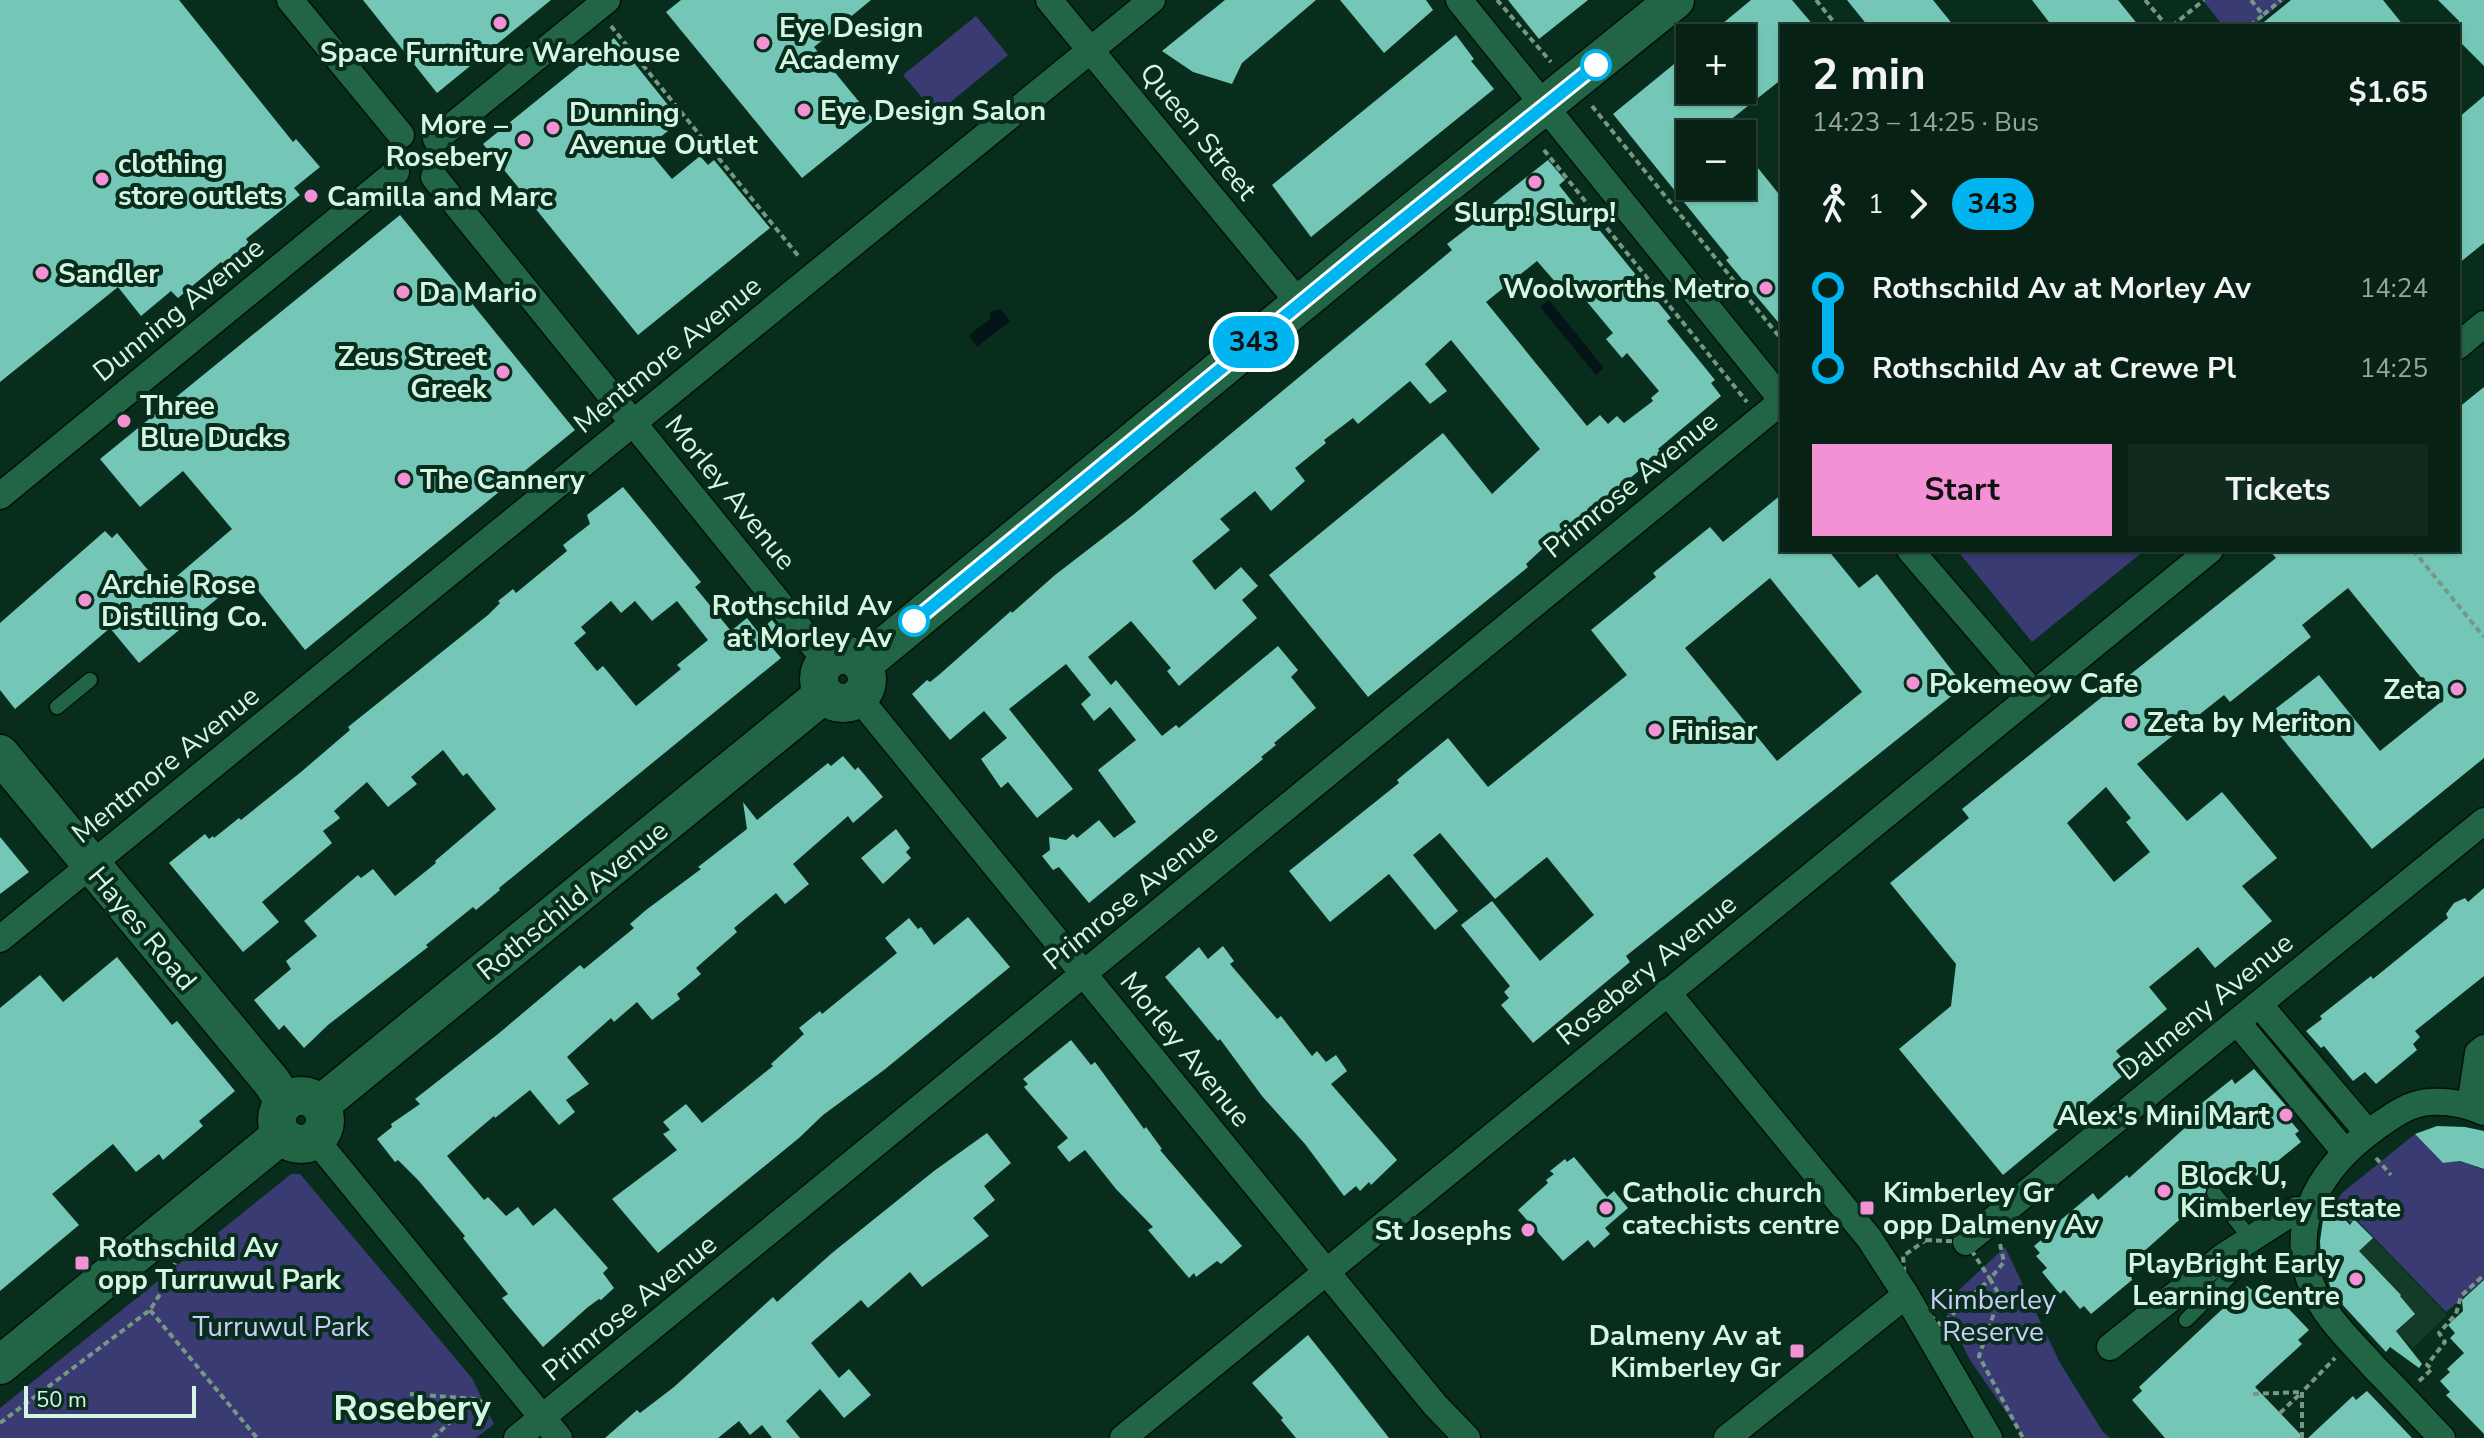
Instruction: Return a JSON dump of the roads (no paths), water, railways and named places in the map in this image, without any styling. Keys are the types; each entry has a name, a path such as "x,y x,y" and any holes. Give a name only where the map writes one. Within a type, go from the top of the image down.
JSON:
{"street":[{"path":"290,0 401,135"},
{"name":"Queen Street","path":"1049,0 1300,304"},
{"name":"Mentmore Avenue","path":"0,939 1152,0"},
{"path":"1459,0 1780,398"},
{"name":"Rothschild Avenue","path":"0,1365 1675,0"},
{"path":"436,139 602,4"},
{"path":"420,131 436,139 441,146 443,163 434,177 414,183 396,172 391,153 401,135 420,131"},
{"name":"Dunning Avenue","path":"0,496 396,172"},
{"name":"Morley Avenue","path":"434,177 1326,1272 1435,1405 1467,1438"},
{"path":"2460,344 2484,324"},
{"name":"Primrose Avenue","path":"517,1438 551,1428 1085,975 1780,402"},
{"path":"1912,552 2034,694"},
{"name":"Rosebery Avenue","path":"1123,1438 2208,552"},
{"name":"Hayes Road","path":"0,754 271,1081 551,1428"},
{"name":"Dalmeny Avenue","path":"1966,1242 2484,821"},
{"path":"1667,992 1869,1238 1906,1295 1989,1438"},
{"path":"2259,1004 2370,1143"},
{"path":"2237,1022 2345,1152"},
{"path":"2442,1438 2321,1306 2310,1281 2303,1242 2308,1211 2322,1179 2345,1152 2370,1143 2404,1108 2429,1102 2477,1109 2478,1053 2484,1048"},
{"path":"2110,1347 2224,1256 2296,1210 2308,1211"},
{"path":"1727,1438 1906,1295"}],"lane":[{"path":"57,707 90,680"},
{"path":"2186,1320 2235,1271 2251,1239 2214,1193"}],"place":[{"name":"Space Furniture Warehouse","path":"500,23"},
{"name":"Eye Design Academy","path":"763,43"},
{"name":"Eye Design Salon","path":"804,110"},
{"name":"Dunning Avenue Outlet","path":"553,128"},
{"name":"More – Rosebery","path":"524,140"},
{"name":"clothing store outlets","path":"102,179"},
{"name":"Slurp! Slurp!","path":"1535,182"},
{"name":"Camilla and Marc","path":"311,196"},
{"name":"Sandler","path":"42,273"},
{"name":"Woolworths Metro","path":"1766,288"},
{"name":"Da Mario","path":"403,292"},
{"name":"Zeus Street Greek","path":"503,372"},
{"name":"Three Blue Ducks","path":"124,421"},
{"name":"The Cannery","path":"404,479"},
{"name":"Archie Rose Distilling Co.","path":"85,600"},
{"name":"Rothschild Av at Morley Av","path":"914,621"},
{"name":"Pokemeow Cafe","path":"1913,683"},
{"name":"Zeta","path":"2457,689"},
{"name":"Zeta by Meriton","path":"2131,722"},
{"name":"Finisar","path":"1655,730"},
{"name":"Alex's Mini Mart","path":"2286,1115"},
{"name":"Block U, Kimberley Estate","path":"2164,1191"},
{"name":"Catholic church catechists centre","path":"1606,1208"},
{"name":"Kimberley Gr opp Dalmeny Av","path":"1867,1208"},
{"name":"St Josephs","path":"1528,1230"},
{"name":"Rothschild Av opp Turruwul Park","path":"82,1263"},
{"name":"PlayBright Early Learning Centre","path":"2356,1279"},
{"name":"Dalmeny Av at Kimberley Gr","path":"1797,1351"}],"district":[{"name":"Rosebery","path":"412,1407"}],"park label":[{"name":"Kimberley Reserve","path":"1993,1315"},
{"name":"Turruwul Park","path":"281,1326"}]}
